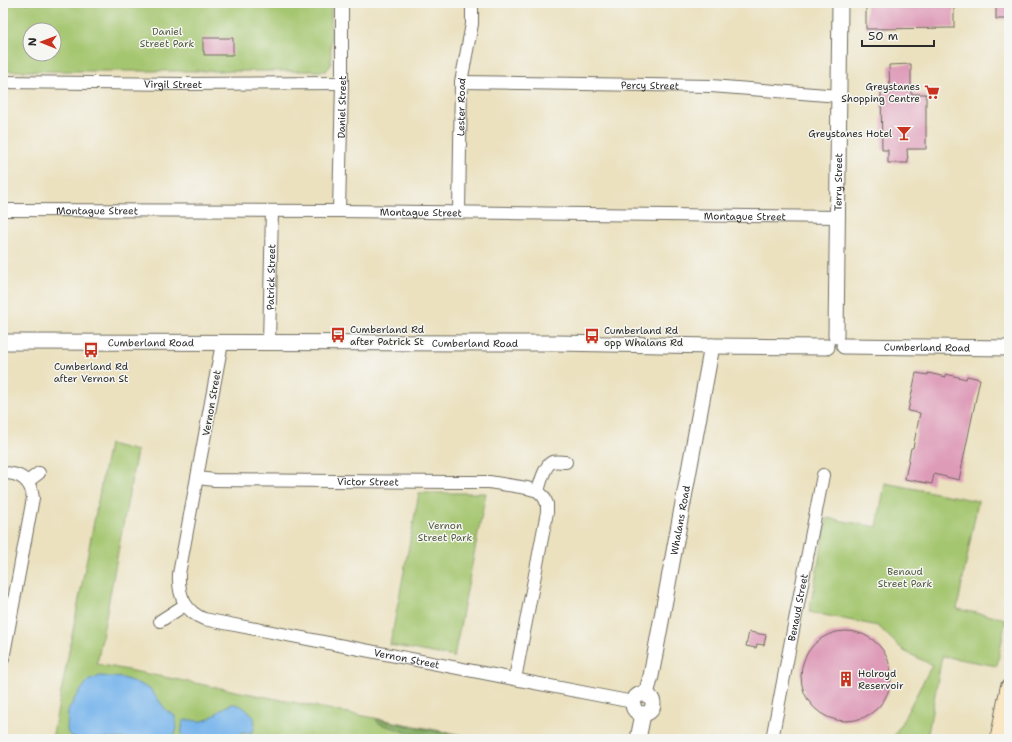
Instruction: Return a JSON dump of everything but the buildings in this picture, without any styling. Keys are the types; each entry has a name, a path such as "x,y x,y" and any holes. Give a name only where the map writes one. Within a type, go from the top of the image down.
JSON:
{"main road":[{"path":"999,739 1009,688"}],"street":[{"name":"Daniel Street","path":"339,211 342,3"},
{"name":"Lester Road","path":"459,212 461,82 472,24 472,3"},
{"name":"Terry Street","path":"836,343 840,3"},
{"name":"Virgil Street","path":"3,82 182,84 342,83"},
{"name":"Percy Street","path":"461,82 711,86 839,96"},
{"name":"Montague Street","path":"3,210 459,212 838,217"},
{"name":"Patrick Street","path":"269,343 272,211"},
{"name":"Cumberland Road","path":"3,342 549,343 712,346 836,343 1009,348"},
{"name":"Vernon Street","path":"222,343 179,574 179,590 181,596 194,614 204,619 633,702"},
{"name":"Whalans Road","path":"646,694 651,676 712,346"},
{"path":"515,679 548,512 546,500 538,492 545,471 549,465 554,462 566,462"},
{"path":"3,473 13,474 22,478 27,482 32,493 32,503 3,658"},
{"path":"27,482 38,473"},
{"name":"Benaud Street","path":"772,739 823,475"},
{"name":"Victor Street","path":"198,478 214,480 484,481 527,488 538,492"},
{"path":"160,621 186,604"},
{"path":"646,694 652,698 654,705 651,711 643,714 638,713 635,710 633,702 635,697 638,695 646,694"},
{"path":"638,739 643,714"}],"green space":[{"name":"Daniel Street Park","path":"3,3 331,3 331,65 326,71 3,71"},
{"path":"109,444 137,451 97,664 482,739 52,739"},
{"name":"Benaud Street Park","path":"885,483 978,501 957,609 1006,619 997,666 942,656 927,739 897,739 894,737 932,665 904,651 878,626 809,612 827,518 877,527"},
{"name":"Vernon Street Park","path":"419,493 486,493 454,657 390,645"},
{"path":"376,719 474,739 427,739 378,723"}],"water":[{"path":"100,676 123,678 151,690 166,710 175,716 177,728 175,735 172,736 171,739 74,738 69,735 67,730 68,711 75,698 88,681"},
{"path":"232,704 236,704 247,710 254,717 255,726 253,732 243,733 234,738 221,739 184,737 181,734 183,721 206,720"}],"place":[{"name":"Greystanes Shopping Centre","path":"932,92"},
{"name":"Greystanes Hotel","path":"904,133"},
{"name":"Cumberland Rd after Patrick St","path":"338,335"},
{"name":"Cumberland Rd opp Whalans Rd","path":"592,336"},
{"name":"Cumberland Rd after Vernon St","path":"91,350"},
{"name":"Holroyd Reservoir","path":"846,679"}]}
